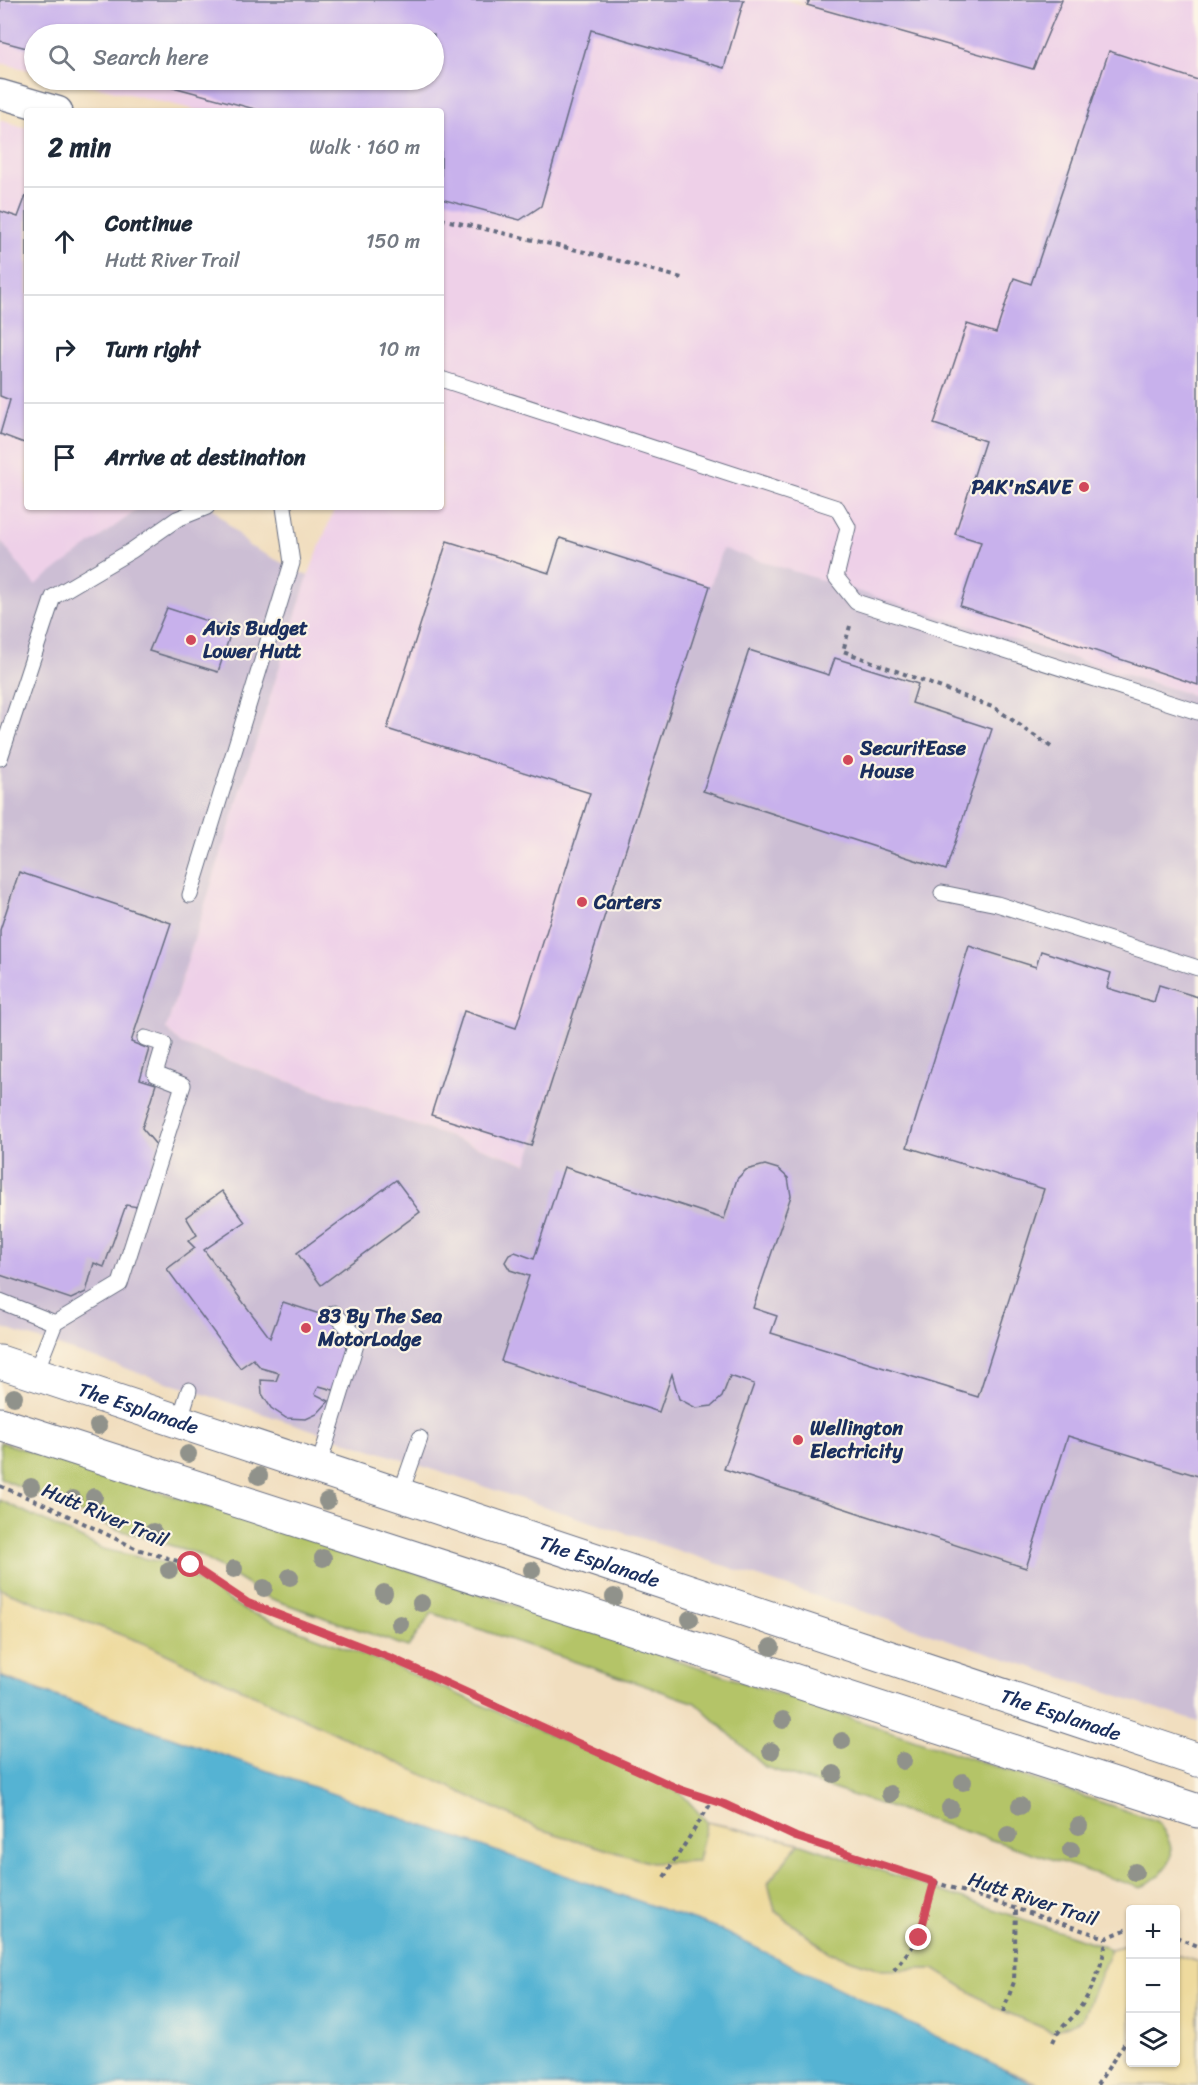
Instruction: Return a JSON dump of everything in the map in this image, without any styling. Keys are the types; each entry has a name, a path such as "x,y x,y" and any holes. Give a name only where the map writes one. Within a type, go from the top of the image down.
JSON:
{"main road":[{"name":"The Esplanade","path":"0,1362 1198,1760"},
{"path":"0,1424 1198,1811"}],"street":[{"path":"0,94 48,108"}],"lane":[{"path":"444,380 837,508 848,527 836,577 856,602 1198,712"},
{"path":"0,758 53,597 131,551 177,519 200,510"},
{"path":"190,895 292,563 284,510"},
{"path":"942,893 997,904 1198,968"},
{"path":"35,1374 56,1323 120,1284 183,1085 155,1074 164,1044 145,1038"},
{"path":"0,1301 56,1323"},
{"path":"318,1468 358,1338 334,1313"},
{"path":"179,1422 189,1390"},
{"path":"400,1495 420,1438"}],"path":[{"path":"444,220 594,254 685,279"},
{"path":"856,602 843,651 995,708 1051,747"},
{"name":"Hutt River Trail","path":"0,1486 50,1507 137,1549 191,1565 248,1603 391,1658 679,1789 713,1800 796,1837 1106,1938 1126,1930"},
{"path":"664,1876 673,1866 713,1800"},
{"path":"894,1970 919,1938 934,1882"},
{"path":"1003,2012 1014,1982 1016,1909"},
{"path":"1053,2042 1059,2028 1079,2010 1105,1957 1106,1938"},
{"path":"1180,1939 1198,1946"},
{"path":"1097,2085 1126,2042"}],"shaded area":[{"path":"0,0 786,0 944,45 795,0 1198,0 1198,697 722,550 528,1164 181,1044 166,1029 308,576 334,510 444,510 444,108 188,108 111,90 444,90 444,24 24,24 24,69 0,63"},
{"path":"0,120 24,127 24,510 137,510 35,586 0,540"},
{"path":"137,510 215,510 249,546 308,576 166,1029 181,1044 527,1164 722,549 1198,697 1198,1722 0,1327 0,540 35,585"}],"green space":[{"path":"0,1442 388,1563 1157,1821 1170,1843 1170,1859 1161,1874 1141,1888 765,1767 696,1703 432,1613 408,1647 269,1598 196,1553 116,1529 0,1478"},
{"path":"0,1500 103,1549 173,1565 246,1611 394,1666 681,1793 707,1822 698,1861 651,1863 539,1829 145,1644 0,1589"},
{"path":"799,1843 1111,1949 1082,2020 1053,2032 994,2007 934,1969 882,1970 829,1952 775,1911 768,1883"}],"sand":[{"path":"0,1589 145,1644 539,1829 651,1863 698,1861 707,1822 799,1843 768,1883 775,1911 828,1952 882,1970 934,1969 994,2007 1052,2032 1082,2020 1111,1949 1126,1945 1126,2067 1180,2067 1180,1956 1198,1962 1198,2085 1042,2085 362,1805 0,1676"}],"water":[{"path":"0,1677 718,1929 1035,2085 0,2085"}],"building":[{"path":"0,0 744,0 724,68 591,30 541,206 520,220 444,200 444,108 251,108 184,90 444,90 444,24 24,24 24,47 0,41"},
{"path":"810,0 1062,0 1033,69 807,5"},
{"name":"PAK'nSAVE","path":"1109,51 1198,80 1198,685 960,606 981,542 955,534 985,441 934,424 967,324 996,333 1014,278 1031,284"},
{"path":"24,201 24,443 0,434 10,400 0,396 0,211 18,217"},
{"name":"Carters","path":"560,538 710,586 531,1146 431,1115 464,1011 516,1028 590,793 387,729 447,541 549,573"},
{"name":"Avis Budget Lower Hutt","path":"167,608 232,629 218,672 149,651"},
{"name":"SecuritEase House","path":"749,650 829,675 835,658 918,684 912,703 992,729 946,870 703,791"},
{"path":"19,872 171,923 131,1042 149,1049 140,1079 156,1084 142,1128 157,1146 138,1207 126,1205 104,1267 94,1263 86,1292 71,1299 0,1275 0,930"},
{"path":"969,946 1036,967 1041,951 1111,973 1107,988 1154,1002 1159,985 1198,997 1198,1476 1068,1436 1026,1568 724,1469 754,1384 730,1376 722,1397 712,1406 696,1408 679,1399 672,1374 659,1412 501,1361 529,1276 510,1270 505,1262 509,1255 515,1252 534,1259 564,1167 724,1219 737,1179 746,1170 765,1165 778,1169 788,1178 791,1196 753,1308 777,1316 771,1333 978,1397 1044,1189 907,1147"},
{"path":"396,1180 420,1212 321,1285 297,1253"},
{"name":"83 By The Sea MotorLodge","path":"222,1191 245,1222 204,1250 270,1338 283,1302 332,1318 347,1347 350,1348 337,1391 319,1386 315,1394 329,1401 317,1414 306,1419 286,1418 271,1408 262,1394 261,1380 276,1381 279,1373 261,1368 253,1359 240,1368 167,1269 195,1248 188,1241 197,1235 186,1217"}],"place":[{"name":"PAK'nSAVE","path":"1084,487"},
{"name":"Avis Budget Lower Hutt","path":"191,640"},
{"name":"SecuritEase House","path":"848,760"},
{"name":"Carters","path":"582,902"},
{"name":"83 By The Sea MotorLodge","path":"306,1328"},
{"name":"Wellington Electricity","path":"798,1440"}],"route":[{"path":"191,1565 248,1603 391,1658 679,1789 724,1804 796,1837 934,1882 919,1938"}]}
